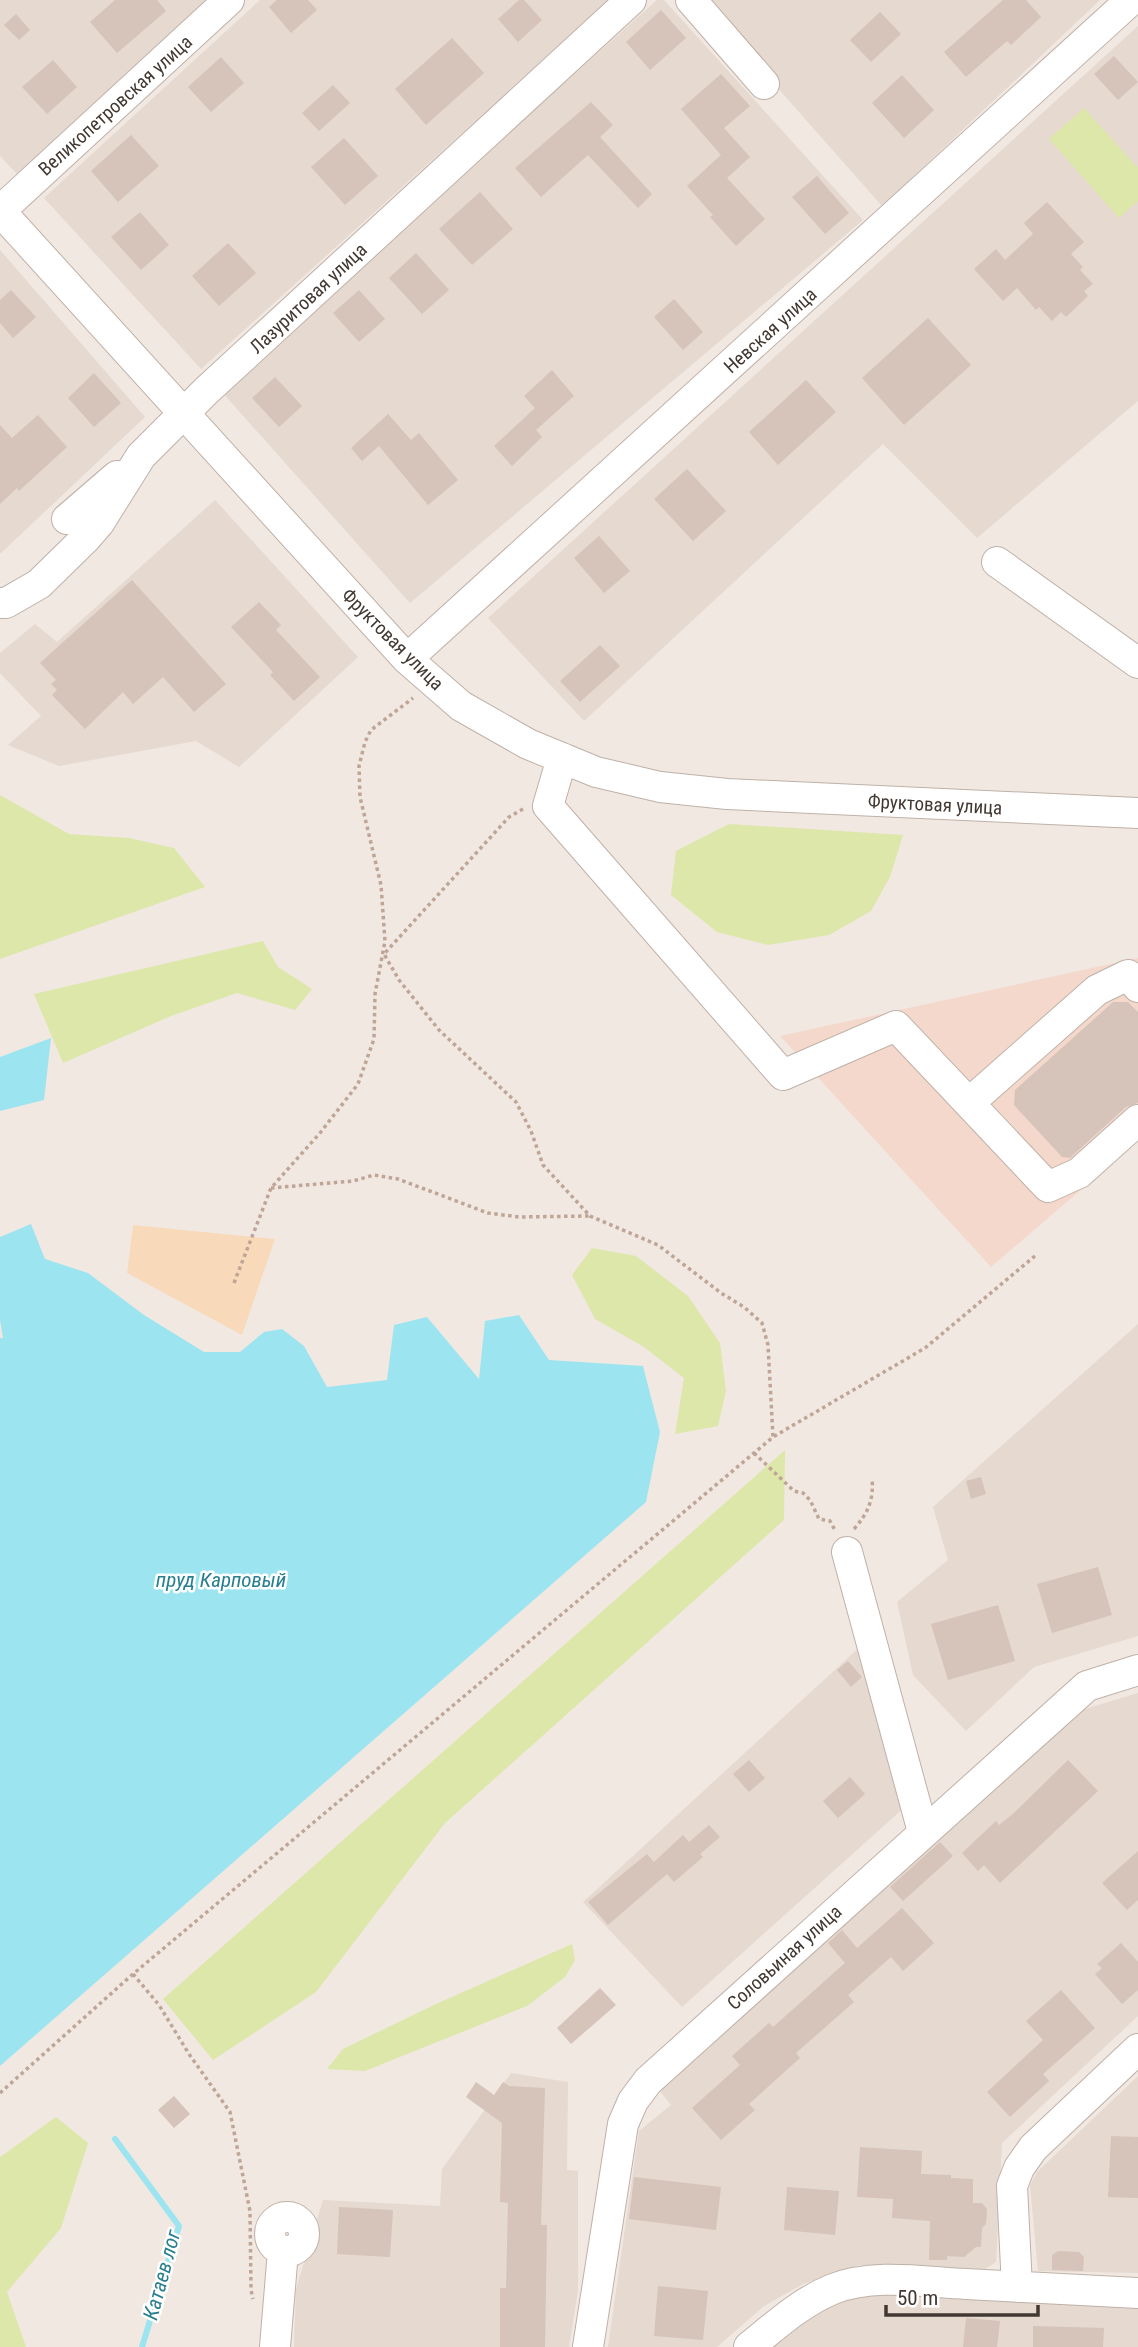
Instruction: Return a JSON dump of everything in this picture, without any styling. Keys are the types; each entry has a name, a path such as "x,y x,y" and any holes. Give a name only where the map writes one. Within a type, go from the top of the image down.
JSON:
{"street":[{"name":"Великопетровская улица","path":"0,211 229,0"},
{"name":"Лазуритовая улица","path":"0,603 6,603 39,584 99,523 141,456 216,382 631,0"},
{"path":"691,0 764,83"},
{"name":"Невская улица","path":"407,659 1131,0"},
{"name":"Фруктовая улица","path":"0,211 407,659 461,706 528,744 596,772 660,787 727,794 1138,813"},
{"path":"67,519 141,456"},
{"path":"997,562 1138,663"},
{"path":"562,758 548,806 783,1075 897,1026 1048,1187 1079,1173 1138,1120"},
{"path":"969,1103 1097,990 1128,975 1138,987"},
{"path":"844,1544 923,1832"},
{"name":"Соловьиная улица","path":"588,2347 623,2124 633,2101 648,2081 1087,1686 1138,1670"},
{"path":"1017,2287 1012,2186 1019,2168 1033,2148 1138,2049"},
{"path":"275,2347 283,2251"},
{"path":"749,2347 811,2300 833,2289 855,2283 909,2281 1138,2293"}],"path":[{"path":"234,1283 271,1188 320,1133 358,1084 374,1038 375,995 384,954 381,885 360,797 359,766 371,730 419,694"},
{"path":"384,954 509,817 552,792"},
{"path":"384,954 399,980 439,1030 516,1102 531,1131 543,1165 590,1216"},
{"path":"271,1188 353,1181 374,1175 398,1179 488,1213 519,1217 590,1216 658,1245 762,1323 768,1345 773,1437"},
{"path":"0,2093 133,1975 773,1437 925,1348 1035,1256"},
{"path":"754,1453 794,1491 803,1493 810,1500 818,1519 830,1521 844,1544"},
{"path":"844,1544 869,1509 872,1478"},
{"path":"133,1975 159,2005 230,2112 250,2211 251,2290 254,2303"}],"shaded area":[{"path":"0,0 206,0 18,175 0,156"},
{"path":"260,0 609,0 201,369 44,198"},
{"path":"657,0 664,0 863,220 410,603 221,391"},
{"path":"700,0 1100,0 882,206"},
{"path":"1138,26 1138,401 977,538 883,444 584,721 488,618"},
{"path":"0,250 145,417 0,554"},
{"path":"215,500 358,657 239,767 196,741 59,766 8,745 41,716 0,673 0,653 35,624 57,642"},
{"path":"1138,958 1138,1141 991,1267 780,1036"},
{"path":"1138,1324 1138,1636 1034,1667 966,1731 913,1675 897,1602 948,1560 933,1507"},
{"path":"863,1644 906,1806 682,2007 583,1902"},
{"path":"1138,1693 1138,2016 1002,2143 996,2262 985,2269 859,2265 803,2284 764,2306 717,2347 608,2347 639,2131 671,2105 660,2091 1075,1712"},
{"path":"511,2073 568,2082 567,2170 578,2171 578,2290 569,2347 294,2347 296,2289 323,2200 440,2206 442,2169"},
{"path":"1138,2076 1138,2273 1038,2271 1030,2185 1037,2172"},
{"path":"848,2292 1138,2304 1138,2347 774,2347"}],"green space":[{"path":"1084,108 1138,168 1138,201 1119,218 1049,139"},
{"path":"0,795 69,834 129,838 174,848 205,887 0,959"},
{"path":"729,824 903,835 890,877 871,911 829,935 768,945 717,932 671,895 676,851"},
{"path":"263,941 278,967 312,989 295,1010 237,993 171,1016 63,1063 34,994"},
{"path":"592,1248 636,1256 688,1296 720,1343 726,1391 718,1426 675,1434 684,1378 644,1347 595,1319 572,1275"},
{"path":"785,1450 784,1520 445,1823 316,1992 213,2060 163,1999"},
{"path":"572,1944 575,1960 565,1977 527,2006 365,2071 327,2069 343,2049 436,2004"},
{"path":"56,2117 88,2143 61,2228 7,2292 26,2347 0,2347 0,2157"}],"sand":[{"path":"133,1225 275,1239 242,1335 127,1273"}],"water":[{"path":"51,1038 44,1100 0,1111 0,1057"},
{"name":"пруд Карповый","path":"31,1224 45,1259 88,1273 144,1315 204,1352 240,1352 264,1332 282,1329 304,1346 327,1387 387,1380 394,1325 427,1317 479,1379 485,1321 519,1315 549,1360 643,1366 660,1432 646,1502 0,2066 0,1338 3,1338 0,1320 0,1237"}],"building":[{"path":"115,0 157,0 166,11 117,53 90,22"},
{"path":"277,0 308,0 317,10 291,33 269,7"},
{"path":"519,0 524,0 542,20 518,42 498,19"},
{"path":"1003,0 1026,0 1041,17 1011,45 1007,41 966,77 944,52"},
{"path":"661,10 686,38 650,70 626,42"},
{"path":"880,12 901,34 871,62 850,40"},
{"path":"16,14 30,30 19,40 4,25"},
{"path":"452,38 484,73 426,125 395,89"},
{"path":"1114,56 1138,82 1118,100 1094,74"},
{"path":"221,57 244,83 211,112 188,87"},
{"path":"53,60 77,87 47,114 22,87"},
{"path":"721,74 750,106 724,128 750,157 727,178 765,219 736,246 687,186 721,155 681,109"},
{"path":"902,75 934,110 904,138 872,103"},
{"path":"333,85 350,103 319,131 302,113"},
{"path":"591,102 613,125 600,137 652,194 638,208 588,155 541,197 515,168"},
{"path":"131,135 159,166 118,202 91,171"},
{"path":"344,138 378,176 345,205 311,167"},
{"path":"817,176 849,213 825,234 792,197"},
{"path":"480,192 513,229 472,265 439,229"},
{"path":"1047,202 1084,242 1071,254 1083,267 1080,270 1093,284 1084,291 1088,296 1066,317 1061,312 1052,321 1039,307 1036,310 1017,288 1003,301 974,269 996,249 1005,260 1033,234 1024,223"},
{"path":"140,212 169,245 141,270 111,237"},
{"path":"228,243 256,273 219,306 192,276"},
{"path":"416,253 449,290 422,314 389,278"},
{"path":"11,290 36,317 13,338 0,323 0,300"},
{"path":"359,290 385,319 359,342 333,313"},
{"path":"674,299 703,332 683,350 654,317"},
{"path":"928,318 971,365 904,425 862,378"},
{"path":"552,370 574,396 536,430 542,437 512,466 494,446 535,408 524,396"},
{"path":"94,373 121,403 94,427 68,398"},
{"path":"275,377 302,406 279,427 252,398"},
{"path":"806,380 836,412 778,465 749,432"},
{"path":"388,414 411,440 419,433 458,480 428,505 379,446 362,461 351,448"},
{"path":"38,415 67,447 19,491 17,488 0,504 0,425 12,438"},
{"path":"687,469 726,511 693,541 654,499"},
{"path":"599,536 630,571 604,593 574,558"},
{"path":"132,580 226,684 194,712 163,677 133,704 123,692 85,729 52,695 57,690 51,684 56,680 40,663"},
{"path":"259,602 281,625 276,630 320,677 294,701 270,675 273,672 231,627"},
{"path":"600,645 620,666 580,702 560,681"},
{"path":"1113,1002 1128,1002 1138,1012 1138,1103 1126,1107 1070,1158 1062,1157 1014,1105 1015,1090"},
{"path":"981,1477 986,1494 971,1499 966,1481"},
{"path":"1098,1567 1112,1615 1052,1633 1037,1584"},
{"path":"998,1605 1015,1661 948,1680 931,1624"},
{"path":"848,1661 862,1677 851,1687 837,1670"},
{"path":"749,1760 765,1778 749,1792 733,1774"},
{"path":"1068,1760 1098,1791 1000,1883 984,1865 978,1871 962,1853 996,1821 999,1825 1014,1813"},
{"path":"850,1777 865,1794 838,1818 823,1801"},
{"path":"709,1825 720,1837 700,1854 703,1857 674,1882 667,1874 608,1925 588,1902 647,1854 654,1862 683,1835 689,1842"},
{"path":"940,1842 953,1856 903,1901 890,1887"},
{"path":"1138,1851 1138,1900 1127,1910 1102,1883"},
{"path":"902,1908 934,1943 903,1971 891,1957 848,1995 854,2002 796,2053 800,2058 749,2104 755,2110 721,2140 692,2108 740,2065 732,2056 769,2023 773,2027 845,1963 828,1943 842,1930 857,1948"},
{"path":"1121,1943 1138,1962 1138,1990 1122,2004 1095,1974 1102,1968 1097,1964"},
{"path":"600,1988 616,2005 571,2044 557,2028"},
{"path":"1061,1990 1095,2028 1043,2074 1049,2081 1010,2117 987,2092 1043,2040 1026,2021"},
{"path":"476,2082 494,2095 503,2082 509,2086 545,2088 541,2225 547,2225 545,2347 500,2347 500,2288 506,2288 508,2203 500,2202 502,2123 466,2097"},
{"path":"174,2096 190,2114 174,2128 158,2110"},
{"path":"1111,2136 1138,2137 1138,2198 1108,2197"},
{"path":"860,2147 922,2151 921,2174 973,2179 973,2203 982,2203 987,2209 981,2247 976,2247 964,2257 947,2256 947,2260 929,2260 930,2221 892,2218 893,2199 857,2197"},
{"path":"634,2177 721,2187 716,2230 629,2219"},
{"path":"787,2187 839,2191 835,2235 784,2230"},
{"path":"339,2207 393,2210 390,2257 337,2254"},
{"path":"1058,2251 1079,2252 1084,2257 1083,2271 1052,2270 1052,2255"},
{"path":"658,2286 708,2291 703,2340 654,2336"},
{"path":"966,2318 1000,2321 997,2347 963,2347"},
{"path":"1033,2326 1104,2328 1103,2347 1033,2347"}],"waterway":[{"name":"Катаев лог","path":"115,2139 179,2226 142,2347"}]}
